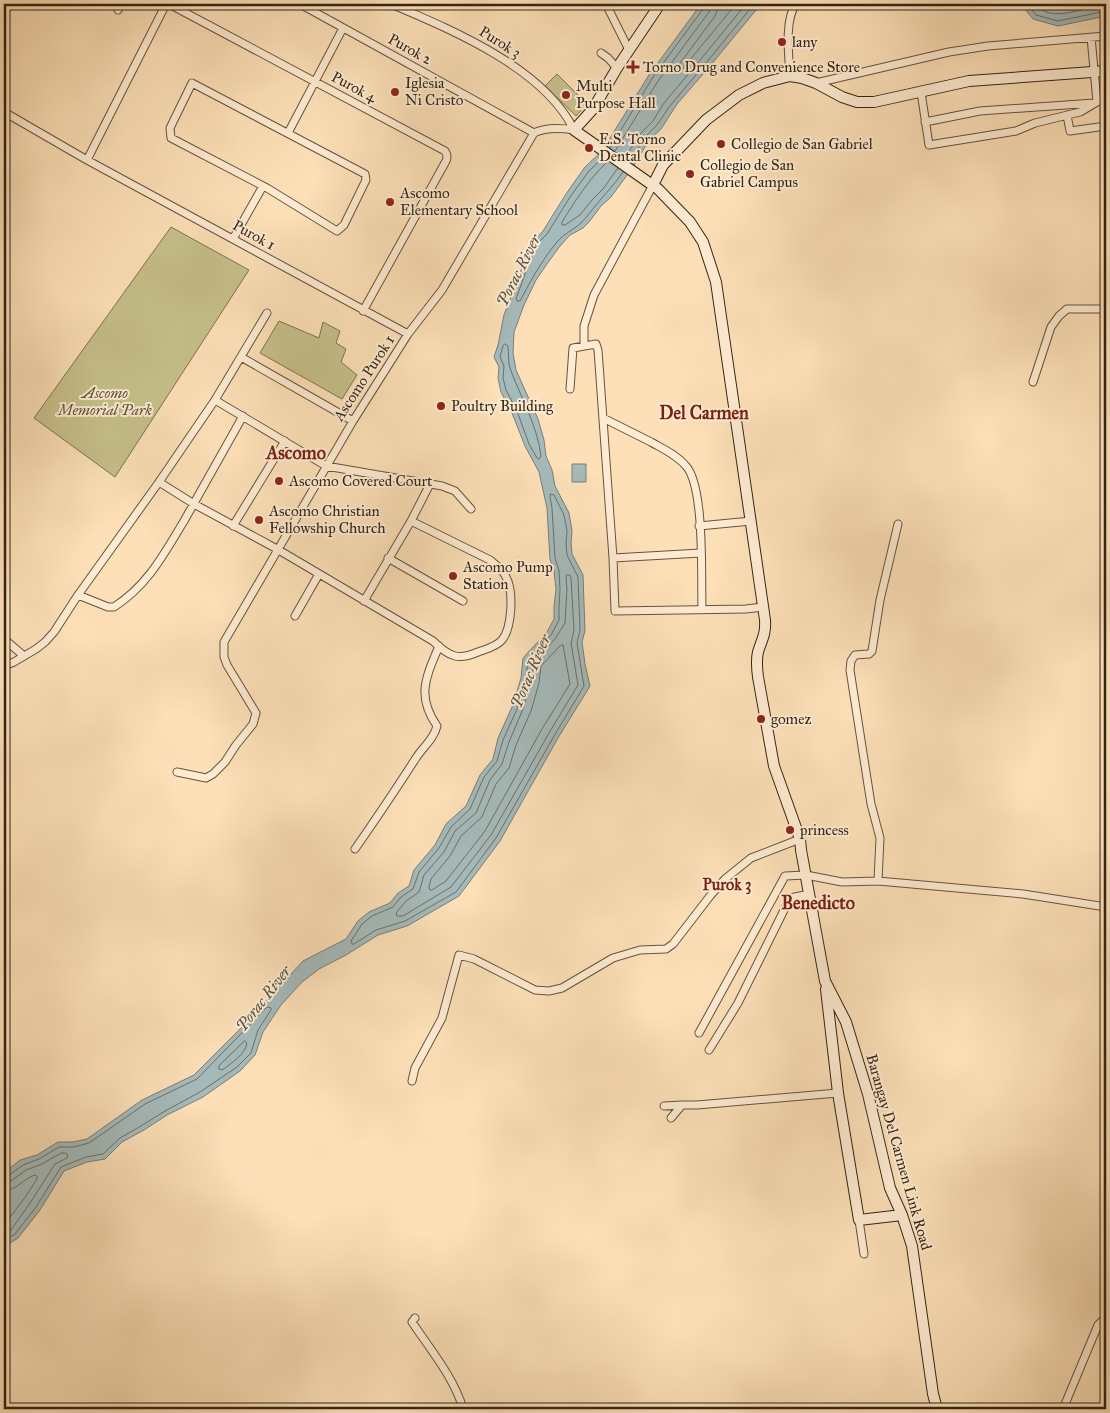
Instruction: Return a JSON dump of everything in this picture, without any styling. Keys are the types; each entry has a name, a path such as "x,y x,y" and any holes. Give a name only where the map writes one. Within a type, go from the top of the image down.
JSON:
{"street":[{"name":"Purok 4","path":"167,4 445,151 446,161 363,311"},
{"path":"87,160 167,4"},
{"name":"Purok 2","path":"300,4 534,133"},
{"name":"Purok 3","path":"391,4 476,43 509,62 549,94 560,106 574,130"},
{"path":"606,4 629,50"},
{"path":"534,133 549,129 565,128 574,130 593,109 617,68 660,4"},
{"path":"790,76 788,33 793,8 796,4"},
{"path":"288,133 343,28"},
{"path":"816,83 949,52 988,46 1106,36"},
{"path":"1091,37 1097,102"},
{"path":"601,53 617,68"},
{"path":"584,346 584,326 594,295 663,165 706,120 738,95 763,83 790,76 816,83 842,97 857,102 874,102 969,81 1106,71"},
{"path":"192,83 365,174 366,180 344,225 337,231 263,186 171,138 170,128 192,83"},
{"path":"920,92 928,143 930,145 1016,131 1035,123 1080,112 1097,102"},
{"path":"925,122 980,111 1097,102"},
{"name":"Purok 1","path":"4,112 87,160 408,334"},
{"path":"1067,115 1070,131 1106,126"},
{"name":"Barangay Del Carmen Link Road","path":"574,130 653,184 690,222 703,242 711,262 716,282 763,607 765,631 758,653 758,677 774,766 800,839 825,981 846,1022 868,1094 890,1188 902,1215 912,1246 937,1409"},
{"name":"Ascomo Purok 1","path":"177,772 206,778 213,774 225,762 253,724 256,713 227,665 224,657 224,642 353,421 408,334 442,290 534,133"},
{"path":"233,239 263,186"},
{"path":"1033,382 1051,327 1059,316 1067,309 1106,309"},
{"path":"4,666 45,642 54,632 215,400 267,313"},
{"path":"570,389 573,348 596,344 614,558 615,611 746,609 763,607"},
{"path":"240,357 353,421"},
{"path":"215,400 326,466 442,486 454,491 471,509"},
{"path":"78,595 108,607 114,607 136,590 154,570 194,504 243,416"},
{"path":"603,418 662,448 677,457 690,470 698,502 702,609"},
{"path":"233,526 285,441"},
{"path":"159,482 194,504 320,574 433,641 446,652 463,657 495,646 506,633 512,609 511,591 507,577 490,560 410,521"},
{"path":"364,601 430,484"},
{"path":"700,526 751,521"},
{"path":"878,881 880,838 871,804 850,670 851,661 855,655 869,654 872,651 880,600 898,524"},
{"path":"614,558 701,553"},
{"path":"388,558 462,601"},
{"path":"294,616 320,574"},
{"path":"4,639 24,656"},
{"path":"355,849 435,734 437,726 430,717 424,692 438,646"},
{"path":"412,1081 415,1068 442,1018 460,955 474,959 535,990 562,988 613,958 640,950 666,949 673,944 710,896 726,879 751,858 800,839"},
{"path":"699,1033 786,876 806,875 842,882 878,881 1023,894 1106,907"},
{"path":"709,1050 738,1003 790,898 810,894"},
{"path":"825,981 838,1093 864,1254"},
{"path":"664,1106 838,1093"},
{"path":"671,1118 682,1105"},
{"path":"859,1220 902,1215"},
{"path":"1063,1409 1098,1325 1106,1317"},
{"path":"415,1318 412,1322 458,1392 463,1409"}],"green space":[{"name":"Multi Purpose Hall","path":"557,74 587,104 576,116 545,86"},
{"name":"Ascomo Memorial Park","path":"171,227 249,270 115,477 34,418"},
{"path":"279,321 319,338 323,322 340,331 336,343 346,349 341,362 357,375 342,399 260,353"}],"water":[{"name":"Porac River","path":"701,4 761,4 677,104 661,129 649,140 633,167 611,197 583,228 570,235 560,246 536,280 514,332 513,353 516,370 538,419 555,486 569,513 572,531 572,554 583,575 585,631 582,642 590,686 558,738 500,841 459,896 407,926 378,935 319,969 302,982 281,1005 263,1032 255,1055 240,1071 203,1097 167,1115 122,1142 105,1159 87,1162 64,1171 40,1210 18,1238 4,1247 4,1173 20,1160 37,1155 58,1142 73,1142 87,1139 142,1100 194,1075 245,1024 303,961 346,939 358,921 369,912 390,903 398,893 409,886 414,870 435,845 446,824 466,806 480,775 493,759 498,738 513,705 521,678 523,658 547,632 554,619 556,589 554,571 550,559 547,508 539,472 501,392 498,378 499,367 494,357 504,315 531,244 543,231 585,167 602,151 649,75"},
{"path":"1021,4 1106,4 1106,16 1058,26 1033,19"},
{"path":"572,464 586,464 586,482 572,482"}],"place":[{"name":"lany","path":"782,42"},
{"name":"Torno Drug and Convenience Store","path":"633,67"},
{"name":"Iglesia Ni Cristo","path":"395,92"},
{"name":"Multi Purpose Hall","path":"566,95"},
{"name":"Collegio de San Gabriel","path":"721,144"},
{"name":"E.S. Torno Dental Clinic","path":"589,148"},
{"name":"Collegio de San Gabriel Campus","path":"690,174"},
{"name":"Ascomo Elementary School","path":"390,202"},
{"name":"Poultry Building","path":"441,406"},
{"name":"Ascomo Covered Court","path":"279,481"},
{"name":"Ascomo Christian Fellowship Church","path":"259,520"},
{"name":"Ascomo Pump Station","path":"453,576"},
{"name":"gomez","path":"761,719"},
{"name":"princess","path":"790,830"}],"district":[{"name":"Del Carmen","path":"704,413"},
{"name":"Ascomo","path":"296,453"},
{"name":"Purok 3","path":"727,884"},
{"name":"Benedicto","path":"818,903"}]}
